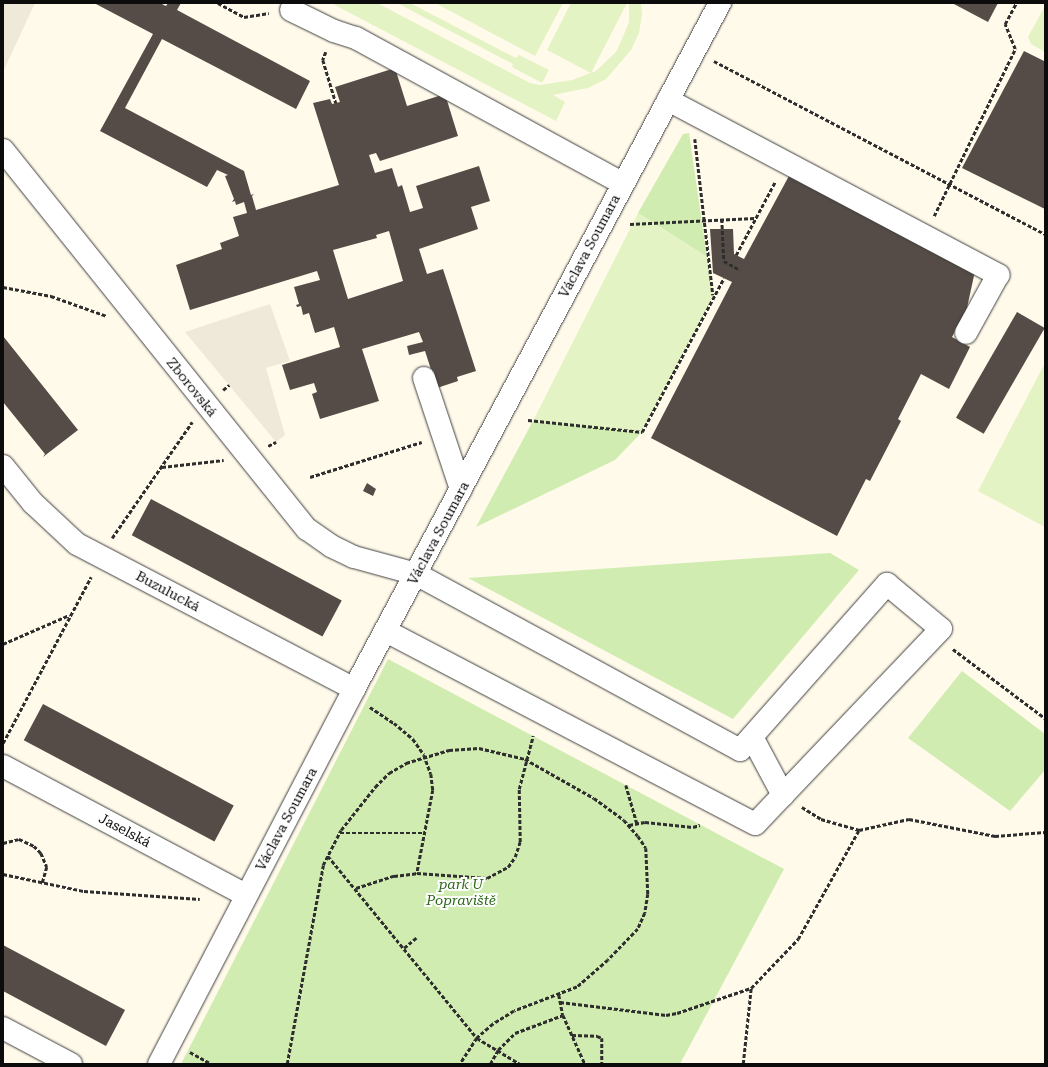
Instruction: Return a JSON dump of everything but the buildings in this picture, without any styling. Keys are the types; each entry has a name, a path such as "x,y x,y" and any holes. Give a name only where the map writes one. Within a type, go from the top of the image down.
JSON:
{"street":[{"name":"Václava Soumara","path":"158,1064 352,693 622,183 720,3"},
{"path":"291,10 334,31 356,38 622,183"},
{"path":"668,100 998,275 966,334"},
{"name":"Zborovská","path":"3,150 205,404 307,529 330,546 354,557 416,574 740,750 752,737"},
{"path":"424,378 461,489"},
{"name":"Buzulucká","path":"3,466 33,503 78,544 352,693"},
{"path":"386,631 755,824 783,795 941,629 887,584 752,737 783,795"},
{"name":"Jaselská","path":"3,766 246,895"},
{"path":"3,1028 71,1064"}],"path":[{"path":"218,3 244,17 291,10"},
{"path":"923,236 951,184 1015,49 1005,24 1016,3"},
{"path":"323,60 336,103"},
{"path":"712,60 1045,234"},
{"path":"694,133 706,220 707,257 714,296"},
{"path":"736,255 786,162"},
{"path":"630,224 756,218"},
{"path":"722,219 724,262 740,270"},
{"path":"528,420 642,432 724,278"},
{"path":"3,287 51,296 112,318 130,310"},
{"path":"110,539 205,404 229,385"},
{"path":"310,477 428,440"},
{"path":"161,467 239,459 276,442"},
{"path":"3,742 92,575"},
{"path":"3,644 70,615"},
{"path":"950,647 1045,718"},
{"path":"352,693 394,723 413,739 424,755 431,774 433,790 417,873"},
{"path":"356,888 394,876 417,873 487,878 508,867 515,857 520,842 518,801 525,759 533,736"},
{"path":"287,1064 323,865 340,833 382,780 406,763 424,755 449,750 479,748 525,759 594,798 628,825 638,836 647,853 648,894 643,921 625,945 577,987 514,1011 493,1024 477,1038 460,1064"},
{"path":"626,785 637,824"},
{"path":"783,795 822,819 859,830 909,819 995,836 1045,832"},
{"path":"628,825 658,822 693,827 700,825"},
{"path":"560,1002 666,1014 677,1013 751,988 798,939 859,830"},
{"path":"340,833 424,833"},
{"path":"3,843 19,839 34,846 41,853 47,867 42,884"},
{"path":"328,856 356,888 477,1038 520,1064"},
{"path":"3,874 42,884 84,891 200,899"},
{"path":"404,948 416,938"},
{"path":"744,1064 751,988"},
{"path":"559,995 563,1015 585,1064"},
{"path":"490,1064 498,1050 515,1033 563,1015"},
{"path":"571,1035 597,1036 602,1038 602,1064"}],"green space":[{"path":"331,3 377,3 530,83 540,85 572,80 596,71 616,52 629,22 629,3 641,3 642,15 639,33 631,50 606,79 588,88 553,95 565,102 556,121"},
{"path":"397,3 410,3 516,58 519,55 549,70 542,83 512,67 513,64"},
{"path":"435,3 563,3 535,56"},
{"path":"571,3 627,3 591,73 547,50"},
{"path":"1045,6 1045,52 1031,44 1028,37"},
{"path":"689,133 707,257 638,213 683,134"},
{"path":"638,213 707,257 714,296 642,432 533,421"},
{"path":"1045,363 1045,527 978,491"},
{"path":"533,421 642,432 615,460 476,527"},
{"path":"830,553 859,570 733,719 468,578"},
{"name":"park U Popraviště","path":"388,659 784,869 680,1064 181,1064"},
{"path":"962,671 1045,734 1045,770 1010,811 908,738"}],"shaded area":[{"path":"3,3 35,3 3,72"},
{"path":"270,304 290,361 266,368 285,435 276,442 185,332"}]}
